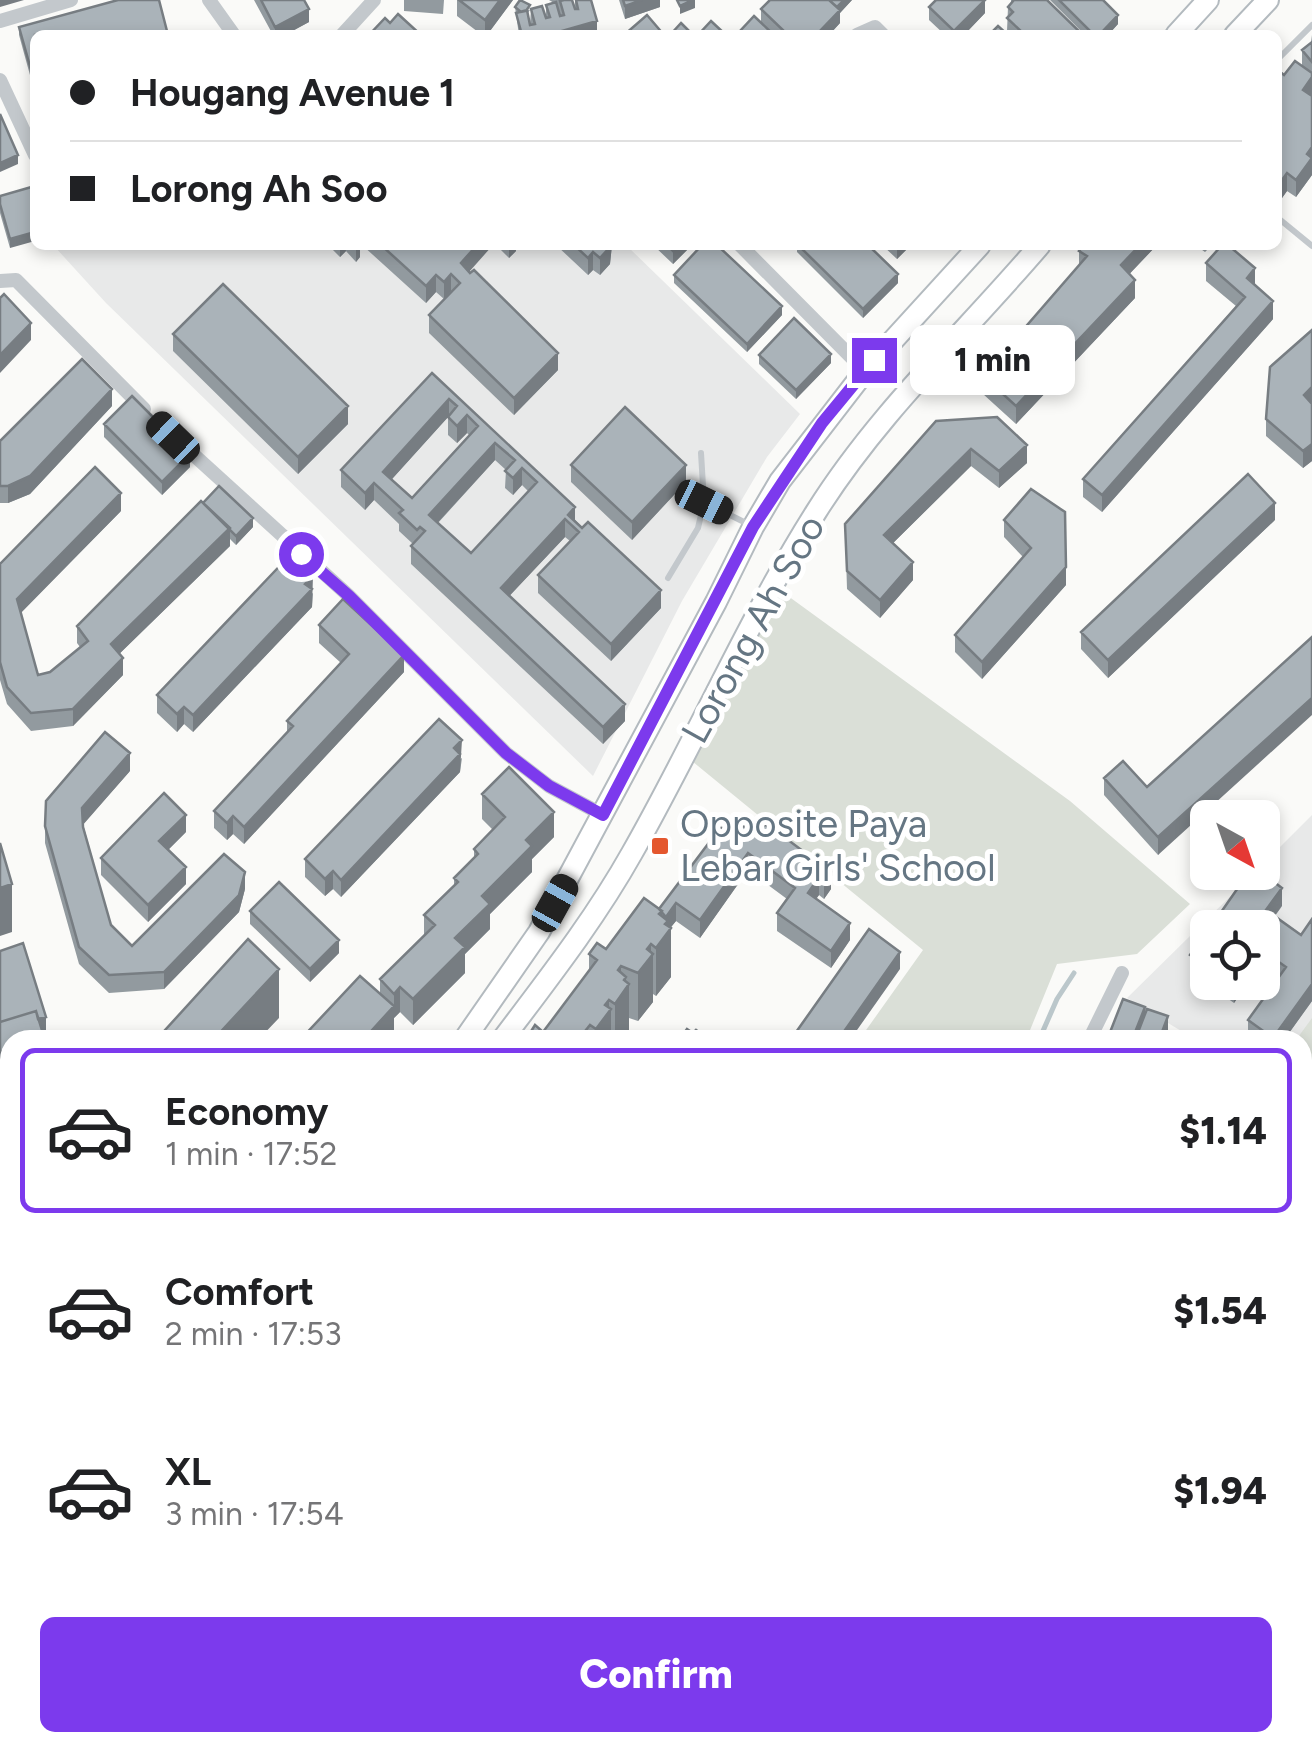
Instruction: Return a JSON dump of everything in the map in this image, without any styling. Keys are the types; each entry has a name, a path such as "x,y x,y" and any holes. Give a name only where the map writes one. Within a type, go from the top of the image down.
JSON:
{"main road":[{"path":"1181,30 1208,0"},
{"path":"1240,30 1268,0"},
{"name":"Lorong Ah Soo","path":"471,1030 539,932 753,527 822,423 975,250"},
{"name":"Lorong Ah Soo","path":"510,1030 595,913 631,855 817,509 912,384 1035,250"},
{"path":"510,976 506,994 513,1004 522,1004 538,993"}],"street":[{"path":"0,21 71,0"},
{"path":"209,0 230,30"},
{"path":"347,30 374,0"},
{"path":"0,80 30,145"},
{"path":"745,250 865,371"},
{"path":"0,282 16,280 32,294 72,340 199,462 349,596 506,753 549,786 603,815"},
{"path":"1094,1030 1122,973"}],"lane":[{"path":"1282,55 1312,25"},
{"path":"1282,221 1312,246"},
{"path":"668,578 698,528 704,502 701,453"},
{"path":"704,502 753,527"}],"shaded area":[{"path":"58,250 631,250 800,414 767,457 682,601 593,776 106,303"},
{"path":"777,588 1070,801 1190,904 1137,954 1057,964 1030,1030 866,1030 923,950 687,757"},
{"path":"1312,815 1312,1030 1180,1030 1127,998 1190,936 1190,1000 1280,1000 1280,910 1216,910 1237,890 1280,890 1280,847"}],"building":[{"path":"118,0 159,0 167,30 30,30 30,66 19,27"},
{"path":"261,0 304,0 309,9 275,27"},
{"path":"459,0 500,0 485,20"},
{"path":"520,0 530,5 526,11 515,7"},
{"path":"572,0 578,9 576,0 591,0 597,21 566,30 521,30 516,13 527,10 530,25 535,24 531,9 542,6 546,18 550,17 546,5 556,2 560,16 564,15 560,1"},
{"path":"770,0 829,0 840,10 821,30 783,30 761,9"},
{"path":"936,0 985,0 955,30 929,7"},
{"path":"1014,0 1047,0 1078,30 1020,30 1007,18 1013,12 1008,7"},
{"path":"1059,0 1103,0 1118,15 1104,30 1089,30"},
{"path":"398,14 416,30 374,30 385,18 390,23"},
{"path":"647,15 660,30 630,30"},
{"path":"754,16 769,30 741,30"},
{"path":"711,21 721,30 703,30"},
{"path":"1312,42 1312,62 1302,50"},
{"path":"1295,61 1312,73 1303,90 1312,96 1312,147 1307,154 1312,158 1296,180 1287,173 1282,180 1284,75"},
{"path":"0,114 18,155 0,163"},
{"path":"30,187 30,233 10,239 0,196"},
{"path":"386,250 473,250 461,263 470,273 474,270 558,353 514,398 429,315 460,283 451,274 444,282 436,275 426,286"},
{"path":"579,250 607,250 600,258 593,252 588,258"},
{"path":"697,250 722,250 782,306 747,344 674,275"},
{"path":"803,250 873,250 898,274 863,309"},
{"path":"1135,250 1121,265 1135,280 1016,406 983,376 1087,256 1079,251"},
{"path":"1218,250 1234,250 1255,268 1247,278 1273,301 1102,495 1083,479 1245,297 1206,263"},
{"path":"223,284 348,406 298,457 173,334"},
{"path":"4,294 31,323 0,355 0,298"},
{"path":"794,318 831,354 796,390 759,355"},
{"path":"1312,330 1312,387 1304,395 1312,404 1312,444 1303,451 1266,419 1270,367"},
{"path":"82,359 112,389 30,476 0,486 0,441"},
{"path":"432,373 575,507 568,515 582,528 588,522 661,590 611,644 538,575 579,532 565,519 501,588 625,704 603,727 411,546 425,531 420,527 417,530 399,513 403,510 374,483 365,493 341,470","holes":["449,399 457,406 448,417 457,426 467,415 478,426 412,498 383,472","495,443 515,460 505,471 513,478 522,468 537,482 471,553 429,515"]},
{"path":"132,396 190,454 162,482 104,424"},
{"path":"625,407 686,465 632,522 571,465"},
{"path":"997,417 1027,445 999,471 971,449 884,535 913,562 880,600 847,571 845,524 936,421"},
{"path":"95,467 121,493 17,599 38,675 50,672 88,641 77,626 201,501 230,528 111,644 123,658 73,709 31,713 7,687 0,662 0,564"},
{"path":"1248,474 1275,503 1108,660 1081,632"},
{"path":"219,486 253,518 236,536 203,503"},
{"path":"1031,489 1065,512 1066,567 982,662 955,635 1031,548 1004,520"},
{"path":"292,553 313,576 305,584 312,589 193,715 184,707 177,714 157,695"},
{"path":"343,599 404,655 244,827 233,816 227,823 214,811 293,726 287,721 349,654 319,625"},
{"path":"1312,637 1312,698 1199,800 1190,800 1190,808 1158,837 1104,778 1123,761 1147,787"},
{"path":"439,719 462,740 454,748 460,754 341,880 333,871 325,879 305,859"},
{"path":"105,732 130,753 82,808 83,827 111,925 132,946 224,854 245,872 239,895 164,972 109,975 79,947 45,826 46,801"},
{"path":"509,767 554,812 526,840 532,846 482,896 490,904 455,938 465,947 413,999 400,987 394,994 380,979 435,925 424,915 458,882 454,878 478,854 474,849 505,817 482,794"},
{"path":"164,793 186,815 159,841 186,867 148,905 101,858"},
{"path":"768,825 831,872 824,882 819,877 808,893 850,923 831,951 777,913 795,888 748,853 700,920 676,903 666,917 659,909 720,828"},
{"path":"0,843 12,884 0,888"},
{"path":"279,882 339,940 310,969 250,911"},
{"path":"1282,888 1266,910 1223,910 1236,890"},
{"path":"644,898 662,911 659,914 671,928 656,948 651,944 647,949 653,954 638,973 621,966 618,970 629,984 615,1004 609,1000 605,1005 611,1009 596,1029 590,1025 586,1030 544,1030 597,960 589,954 597,943 606,949"},
{"path":"1312,919 1312,984 1279,1030 1262,1030 1248,1020 1262,1000 1280,1000 1280,975 1286,967 1280,963 1280,920 1301,935"},
{"path":"869,929 900,952 845,1030 798,1030"},
{"path":"248,939 279,969 222,1030 165,1030"},
{"path":"23,943 46,1017 38,1019 36,1011 0,1022 0,951"},
{"path":"360,976 394,1006 372,1030 309,1030"},
{"path":"1123,999 1145,1007 1136,1030 1111,1030"},
{"path":"1147,1009 1168,1016 1163,1030 1139,1030"},
{"path":"36,1011 42,1030 0,1030 0,1022"}],"waterway":[{"path":"1043,1030 1074,973"}],"place":[{"name":"Opposite Paya Lebar Girls' School","path":"660,846"}],"route":[{"path":"301,554 349,596 506,753 549,786 603,815 780,480 874,360"}]}
